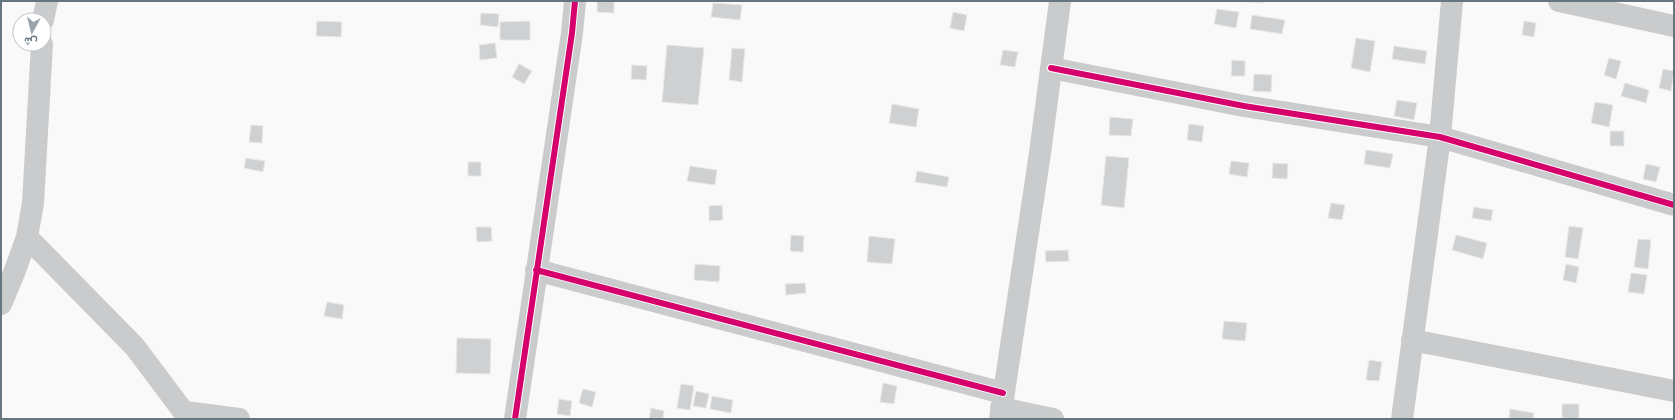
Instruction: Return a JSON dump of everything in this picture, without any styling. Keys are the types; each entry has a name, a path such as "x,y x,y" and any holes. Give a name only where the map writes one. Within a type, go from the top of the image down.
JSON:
{"street":[{"path":"45,12 47,1"},
{"path":"515,419 572,32 575,1"},
{"path":"1001,407 1040,153 1060,1"},
{"path":"1402,419 1440,137 1452,1"},
{"path":"1559,1 1674,26"},
{"path":"1,304 14,273 26,237 33,203 42,52"},
{"path":"1051,68 1244,106 1440,137 1674,205"},
{"path":"26,237 135,347 187,415 239,419"},
{"path":"536,270 1001,407 1053,419"},
{"path":"1412,340 1674,391"}],"building":[{"path":"597,1 614,1 614,13 597,12"},
{"path":"1238,1 1264,1 1263,3"},
{"path":"713,3 742,5 740,20 711,17"},
{"path":"1217,9 1239,12 1236,28 1214,24"},
{"path":"953,12 967,15 964,31 950,28"},
{"path":"481,13 499,14 498,27 480,25"},
{"path":"1252,15 1285,20 1282,34 1250,29"},
{"path":"317,21 342,22 341,37 316,36"},
{"path":"530,21 530,40 500,40 500,22"},
{"path":"1524,21 1536,23 1534,37 1522,35"},
{"path":"1356,38 1375,41 1370,72 1351,68"},
{"path":"495,43 497,58 480,60 479,45"},
{"path":"667,45 704,48 698,105 662,102"},
{"path":"1394,46 1427,51 1425,64 1392,59"},
{"path":"732,48 745,49 742,82 729,80"},
{"path":"1003,50 1018,52 1015,67 1000,65"},
{"path":"1609,58 1621,61 1616,79 1604,75"},
{"path":"1232,60 1245,61 1245,76 1231,76"},
{"path":"519,64 532,71 524,84 512,77"},
{"path":"632,65 647,66 646,80 631,79"},
{"path":"1663,69 1674,71 1671,91 1659,88"},
{"path":"1254,74 1272,75 1271,92 1253,91"},
{"path":"1625,83 1649,90 1646,103 1621,96"},
{"path":"1397,100 1417,103 1414,120 1394,116"},
{"path":"1595,102 1613,105 1609,127 1591,123"},
{"path":"892,104 919,109 916,127 889,123"},
{"path":"1110,117 1133,119 1131,136 1109,135"},
{"path":"1189,124 1204,126 1202,142 1187,140"},
{"path":"251,125 263,126 262,143 249,142"},
{"path":"1610,131 1624,131 1624,146 1610,146"},
{"path":"1366,150 1393,154 1390,168 1364,164"},
{"path":"1106,156 1129,158 1124,208 1101,205"},
{"path":"246,158 265,161 263,172 244,168"},
{"path":"1231,161 1249,163 1247,177 1229,174"},
{"path":"468,162 481,162 481,176 468,176"},
{"path":"1273,163 1288,164 1287,179 1272,178"},
{"path":"1646,164 1660,167 1656,182 1643,179"},
{"path":"690,166 717,170 715,185 687,181"},
{"path":"917,171 949,177 947,187 915,182"},
{"path":"1331,203 1345,205 1342,220 1328,218"},
{"path":"722,205 723,220 709,221 709,206"},
{"path":"1474,207 1493,210 1491,221 1472,218"},
{"path":"1569,226 1583,228 1578,259 1565,257"},
{"path":"476,227 491,227 492,241 477,242"},
{"path":"791,235 804,236 803,252 790,251"},
{"path":"1456,235 1487,243 1483,259 1452,250"},
{"path":"869,236 895,239 892,264 867,262"},
{"path":"1638,239 1651,240 1648,269 1634,267"},
{"path":"1068,250 1069,261 1046,262 1045,251"},
{"path":"695,264 720,266 719,282 694,280"},
{"path":"1566,264 1579,267 1576,283 1563,280"},
{"path":"1631,273 1647,275 1644,294 1628,292"},
{"path":"805,283 806,293 786,295 785,284"},
{"path":"327,302 344,305 342,319 324,316"},
{"path":"1224,321 1247,323 1245,341 1222,339"},
{"path":"457,338 491,339 490,374 456,373"},
{"path":"1369,360 1382,362 1379,381 1366,380"},
{"path":"883,383 897,386 894,404 880,402"},
{"path":"681,384 694,386 690,410 677,408"},
{"path":"583,389 596,392 592,407 579,403"},
{"path":"696,391 709,394 706,408 693,406"},
{"path":"712,396 733,400 731,413 710,409"},
{"path":"559,399 572,401 570,416 557,414"},
{"path":"1562,404 1579,404 1579,419 1562,418"},
{"path":"651,408 664,411 663,419 649,419"},
{"path":"1510,409 1534,413 1533,419 1509,419"}],"cycle path":[{"path":"515,419 572,33 575,1"},
{"path":"1051,68 1244,106 1440,137 1674,205"},
{"path":"536,270 1003,393"}]}
